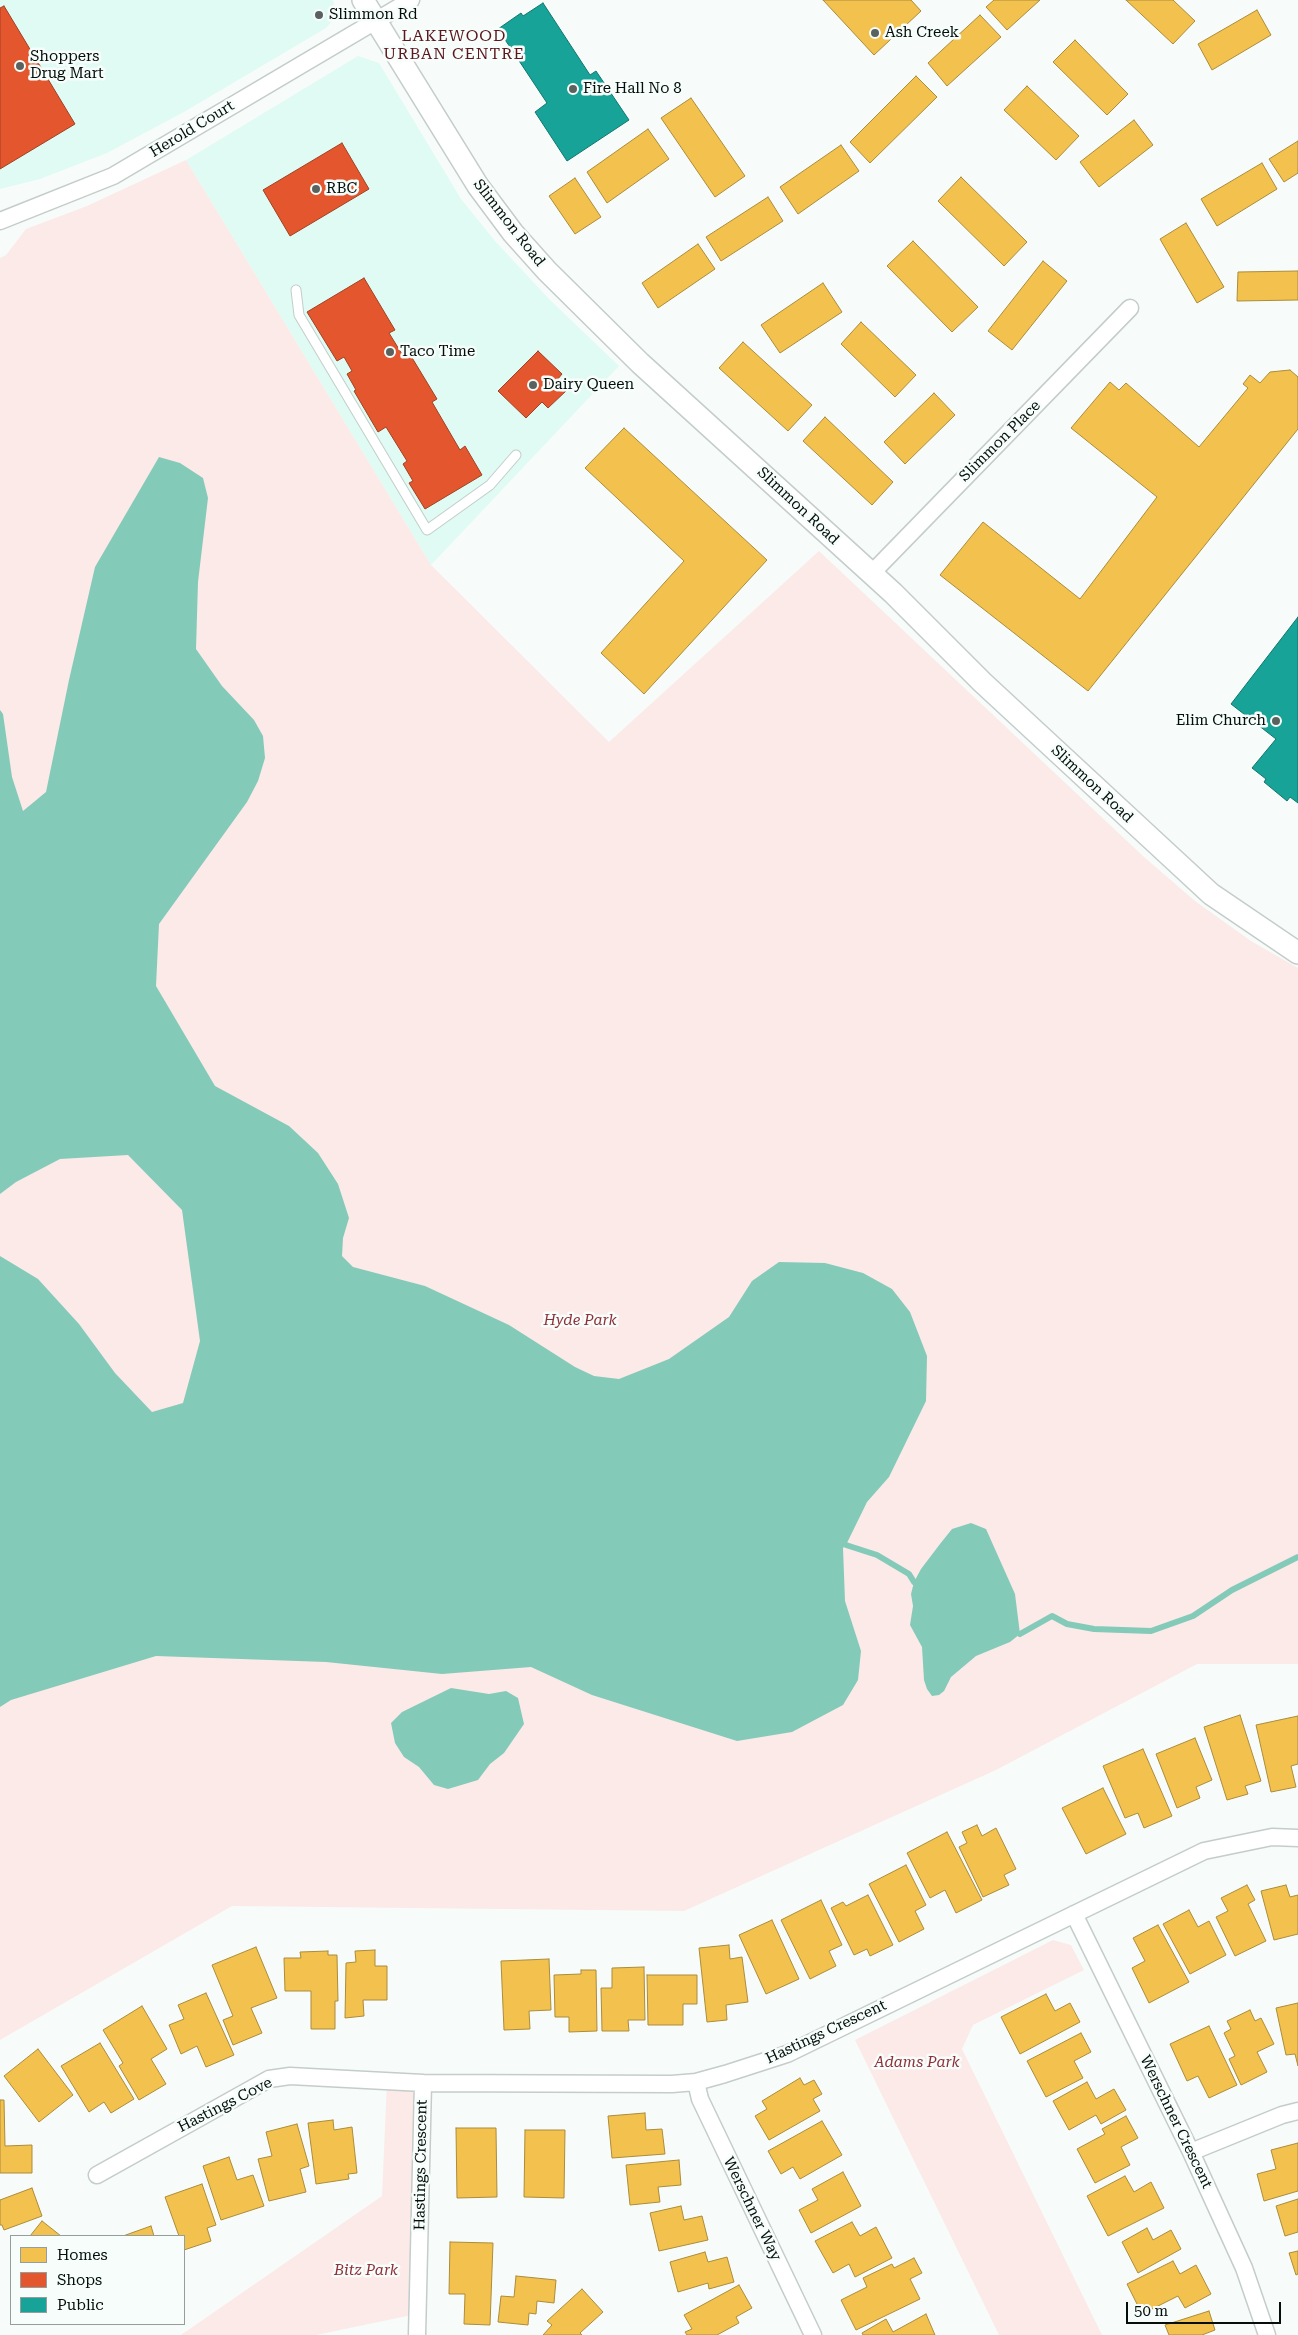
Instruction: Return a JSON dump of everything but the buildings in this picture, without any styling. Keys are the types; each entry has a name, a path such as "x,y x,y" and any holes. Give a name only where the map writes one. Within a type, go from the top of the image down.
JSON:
{"street":[{"name":"Slimmon Road","path":"363,0 478,186 513,233 547,271 640,363 784,492 982,682 1210,894 1298,953"},
{"name":"Herold Court","path":"0,221 113,176 411,0"},
{"name":"Slimmon Place","path":"871,574 1130,308"},
{"name":"Hastings Crescent","path":"417,2335 423,2083 672,2084 696,2082 787,2054 1204,1851 1272,1837 1298,1838"},
{"name":"Werschner Crescent","path":"1074,1914 1191,2152 1244,2268 1267,2335"},
{"name":"Hastings Cove","path":"97,2175 269,2079 290,2076 423,2083"},
{"name":"Werschner Way","path":"696,2082 700,2099 813,2335"},
{"path":"1191,2152 1282,2115 1298,2111"}],"lane":[{"path":"296,290 299,315 427,530 490,484 516,455"}],"shaded area":[{"path":"0,0 333,0 334,3 332,21 326,28 184,112 107,153 40,179 0,189"},
{"path":"358,56 379,63 461,199 495,241 549,299 619,366 431,565 186,160"},
{"path":"159,457 180,463 203,478 208,498 198,582 196,649 222,686 254,720 263,736 265,758 258,781 247,802 159,924 156,986 215,1086 289,1126 318,1153 338,1184 349,1218 343,1238 342,1256 353,1267 425,1286 509,1325 575,1367 594,1376 619,1379 669,1359 729,1317 752,1281 779,1262 825,1263 863,1273 892,1289 910,1312 927,1356 926,1401 889,1477 867,1502 843,1548 845,1601 861,1651 858,1680 843,1705 792,1732 737,1741 592,1695 531,1667 442,1674 326,1662 156,1656 11,1700 0,1707 0,1256 38,1279 79,1324 115,1373 152,1412 183,1403 200,1341 182,1210 128,1155 60,1159 16,1182 0,1194 0,710 3,714 12,777 23,811 46,792 95,567"},
{"path":"971,1523 986,1529 1015,1594 1020,1634 1010,1642 976,1656 951,1677 944,1691 939,1695 932,1696 924,1680 922,1647 910,1625 913,1606 911,1594 914,1582 921,1569 952,1529"},
{"path":"451,1688 489,1694 506,1691 518,1698 524,1724 504,1753 490,1764 478,1780 448,1789 434,1785 419,1767 404,1757 395,1743 391,1723 402,1712"}],"green space":[{"name":"Hyde Park","path":"186,160 431,565 609,742 819,551 1144,857 1195,901 1251,941 1298,968 1298,1664 1197,1664 996,1770 684,1911 232,1906 0,2040 0,258 6,255 26,229 87,206"},
{"name":"Adams Park","path":"1053,1940 1071,1945 1084,1970 973,2025 962,2049 1102,2335 999,2335 855,2040"},
{"name":"Bitz Park","path":"387,2081 423,2083 417,2314 316,2335 181,2335 382,2196"}],"waterway":[{"path":"846,1545 877,1555 909,1574 914,1582"},
{"path":"1020,1634 1052,1616 1067,1624 1094,1629 1151,1631 1193,1616 1232,1590 1298,1557"}],"place":[{"name":"Slimmon Rd","path":"319,15"},
{"name":"Ash Creek","path":"875,33"},
{"name":"Shoppers Drug Mart","path":"20,66"},
{"name":"Fire Hall No 8","path":"573,89"},
{"name":"RBC","path":"316,189"},
{"name":"Taco Time","path":"390,352"},
{"name":"Dairy Queen","path":"533,385"},
{"name":"Elim Church","path":"1276,721"}],"district":[{"name":"LAKEWOOD URBAN CENTRE","path":"454,45"}]}
